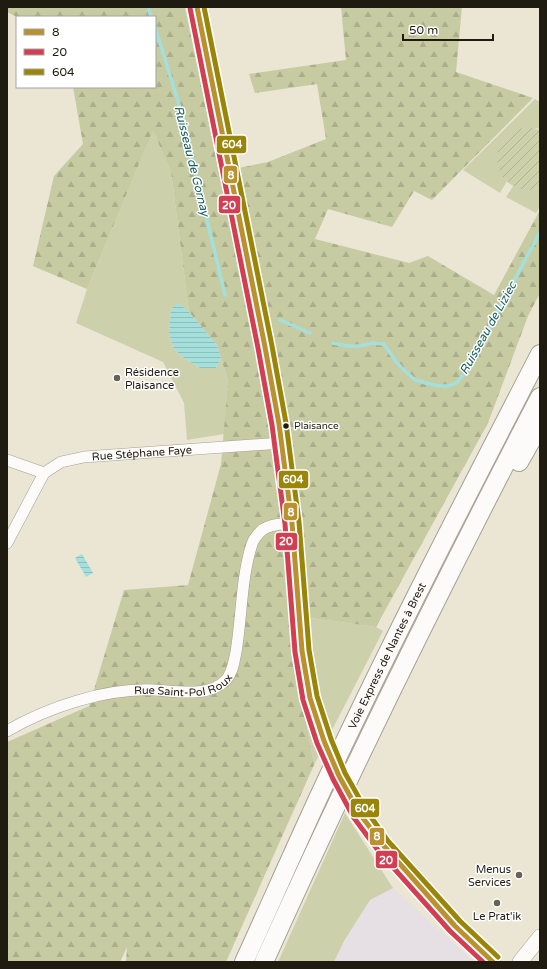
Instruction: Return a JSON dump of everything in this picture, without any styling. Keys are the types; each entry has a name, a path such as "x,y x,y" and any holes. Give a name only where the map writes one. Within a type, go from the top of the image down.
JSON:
{"highway":[{"name":"Voie Express de Nantes à Brest","path":"244,962 322,791 378,674 540,354"},
{"name":"Voie Express de Nantes à Brest","path":"264,962 388,696 490,492 540,397"},
{"path":"490,492 509,479 540,425"}],"main road":[{"path":"197,7 265,347 282,443 292,524 302,651 310,698 324,741 339,776 360,814 382,845 456,926 493,962"},
{"path":"520,962 540,937"}],"street":[{"name":"Rue Stéphane Faye","path":"44,473 61,462 84,457 282,443"},
{"path":"7,460 44,473 7,542"},
{"name":"Rue Saint-Pol Roux","path":"7,731 43,712 76,701 112,693 150,690 199,692 217,687 227,679 233,669 239,634 246,573 252,542 263,529 276,524 292,524"}],"shaded area":[{"path":"393,888 474,962 334,962 344,941 370,900"}],"green space":[{"path":"7,7 185,7 219,172 268,162 326,139 317,84 255,93 249,74 346,60 341,7 462,7 456,72 533,98 432,200 414,191 392,227 328,209 315,239 409,263 428,256 494,295 540,210 540,293 528,316 488,423 376,627 290,615 298,678 314,765 226,962 126,962 127,947 120,962 7,962 7,742 89,706 124,590 188,585 221,464 228,381 217,345 189,312 171,172 153,130 87,289 33,266 54,176 83,144 73,88 156,88 156,16 16,16 7,12"},
{"path":"535,99 540,102 540,129 536,128 501,173 507,181 500,193 463,170"},
{"path":"526,127 540,130 540,187 526,190 514,187 505,179 499,168 497,156 501,144 510,134"},
{"path":"153,129 171,172 189,312 178,304 171,309 169,333 173,347 181,356 200,368 216,368 221,358 228,381 224,434 187,440 184,403 163,362 76,323 87,289"},
{"path":"514,185 515,187 535,189 540,187 540,206 536,213 506,197"},
{"path":"290,615 376,627 383,631 314,765 298,678"},
{"path":"345,813 393,888 370,900 344,941 334,962 278,962"}],"water":[{"path":"178,303 189,312 217,345 221,358 216,368 200,368 181,356 173,347 169,333 171,309"},
{"path":"82,554 93,573 86,577 75,558"}],"waterway":[{"name":"Ruisseau de Gornay","path":"148,7 151,16"},
{"name":"Ruisseau de Gornay","path":"156,30 181,111 225,295"},
{"name":"Ruisseau de Liziec","path":"333,343 347,346 359,346 373,343 384,344 397,363 415,380 440,386 448,386 456,383 465,373 540,232"},
{"name":"Ruisseau de Liziec","path":"280,320 310,333"}],"transit line":[{"name":"8","path":"197,7 279,424 292,523 302,651 310,698 324,741 339,776 360,814 383,845 455,926 493,962"},
{"name":"604","path":"204,7 286,423 299,522 309,650 317,696 331,739 345,773 366,810 388,841 460,921 498,957"},
{"name":"20","path":"190,8 272,425 285,524 295,652 303,700 317,743 333,779 354,818 377,849 450,931 483,962"}],"place":[{"name":"Résidence Plaisance","path":"117,378"},
{"name":"Plaisance","path":"286,426"},
{"name":"Menus Services","path":"519,875"},
{"name":"Le Prat'ik","path":"497,903"}]}
